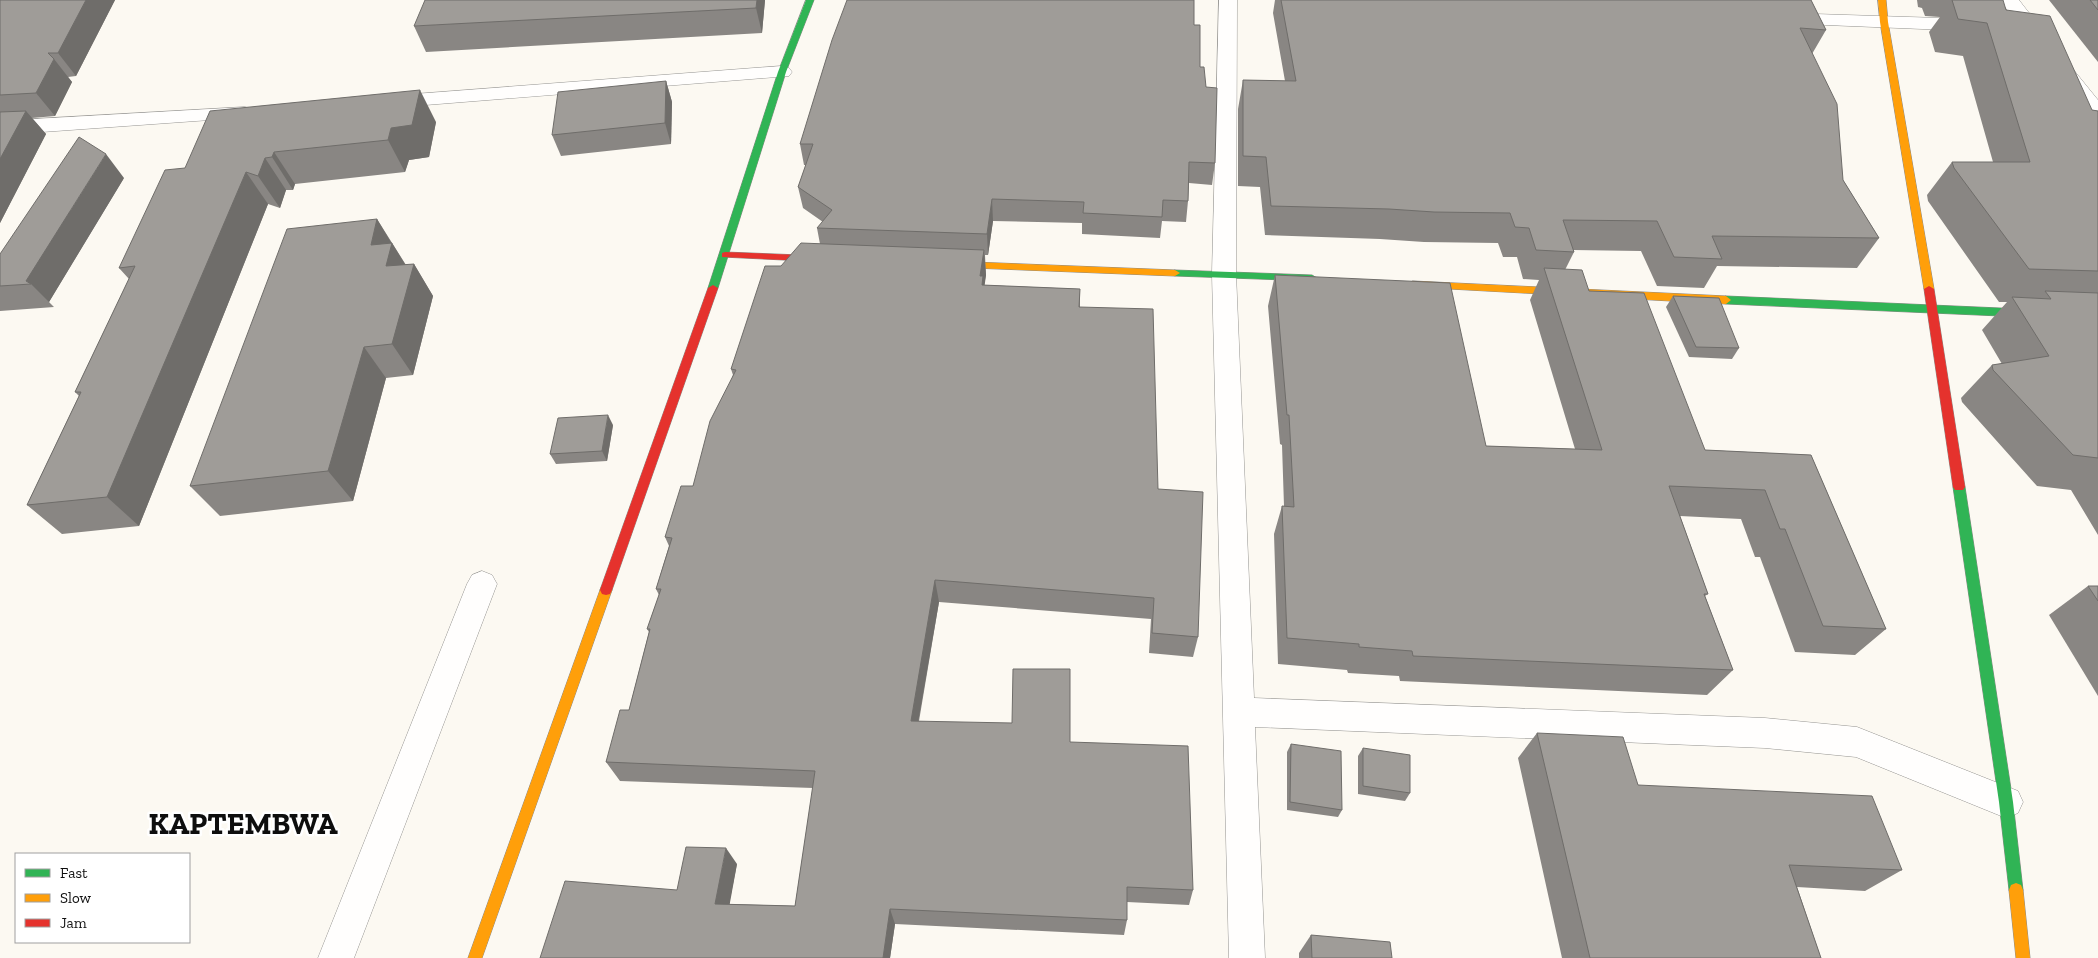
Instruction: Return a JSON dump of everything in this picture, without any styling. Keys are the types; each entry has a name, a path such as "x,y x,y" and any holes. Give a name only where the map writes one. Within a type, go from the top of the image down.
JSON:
{"street":[{"path":"475,958 726,255 782,72 810,0"},
{"path":"1228,0 1224,274 1247,958"},
{"path":"1882,0 1884,22 1933,310 2006,802 2023,958"},
{"path":"2009,0 2020,27 2098,114"},
{"path":"1766,18 1991,26"},
{"path":"364,104 782,72"},
{"path":"0,128 264,112"},
{"path":"726,255 835,259"},
{"path":"935,263 1324,279"},
{"path":"1404,283 1933,310 2098,316"},
{"path":"336,958 482,584"},
{"path":"1238,712 1765,733 1857,742 2006,802"}],"building":[{"path":"0,0 86,0 58,53 48,53 54,59 36,93 0,95"},
{"path":"425,0 757,0 756,8 414,26"},
{"path":"847,0 1194,0 1194,25 1200,25 1200,67 1204,67 1206,87 1217,88 1215,163 1189,162 1188,201 1163,200 1162,217 1083,213 1084,202 992,199 987,234 817,228 832,210 798,187 813,144 800,144 832,40"},
{"path":"1281,0 1811,0 1826,30 1800,28 1837,104 1843,180 1879,238 1712,236 1722,259 1674,257 1657,221 1563,220 1574,252 1536,250 1529,228 1515,227 1510,213 1271,206 1266,157 1243,156 1243,80 1296,81"},
{"path":"1952,0 2003,0 2006,10 2050,16 2092,110 2098,111 2098,271 2029,269 1954,168 1952,162 2030,162 1987,23 1958,19"},
{"path":"2090,0 2098,0 2098,10"},
{"path":"666,81 665,123 552,135 558,92"},
{"path":"420,90 412,125 391,128 388,140 274,152 272,157 265,158 258,176 246,172 107,497 27,505 81,392 75,392 135,266 119,268 165,170 185,168 210,111"},
{"path":"26,111 0,159 0,112"},
{"path":"79,137 106,154 26,281 31,284 0,286 0,254"},
{"path":"377,219 371,245 392,243 386,266 414,264 392,344 364,347 328,471 190,486 287,229"},
{"path":"801,243 984,250 980,276 983,276 982,285 1080,289 1079,307 1153,309 1158,489 1203,492 1198,637 1152,633 1154,598 935,580 911,721 1012,723 1013,669 1070,669 1070,742 1188,746 1193,890 1127,887 1127,920 890,909 883,958 540,958 565,881 677,890 686,847 726,848 715,904 795,906 815,771 606,762 620,710 629,710 650,629 647,629 661,589 656,589 672,538 665,537 681,486 693,486 710,421 736,370 731,369 765,266 781,266"},
{"path":"1544,268 1582,270 1589,291 1644,293 1705,450 1811,455 1886,629 1823,626 1785,529 1780,529 1765,490 1669,486 1708,594 1704,594 1733,670 1413,656 1412,651 1359,647 1359,644 1287,638 1282,506 1294,507 1289,415 1287,415 1275,275 1450,283 1486,446 1602,450"},
{"path":"2045,291 2098,293 2098,458 2073,455 1993,370 1992,365 2049,356 2012,297 2051,299"},
{"path":"1673,296 1719,298 1739,348 1696,347"},
{"path":"608,415 602,451 550,454 558,418"},
{"path":"2088,586 2098,586 2098,601"},
{"path":"1537,733 1623,737 1638,785 1872,796 1902,870 1789,865 1821,958 1590,958"},
{"path":"1291,744 1341,751 1342,810 1290,802"},
{"path":"1363,748 1410,755 1410,793 1363,786"},
{"path":"1311,935 1390,942 1392,958 1312,958"}],"traffic: fast":[{"path":"713,288 782,72 810,0"},
{"path":"1175,273 1312,278"},
{"path":"1726,300 2023,313"},
{"path":"1959,487 2006,802 2016,890"}],"traffic: slow":[{"path":"1882,0 1884,22 1929,289"},
{"path":"948,264 1175,273"},
{"path":"1413,284 1726,300"},
{"path":"2023,313 2098,316"},
{"path":"475,958 606,590"},
{"path":"2016,890 2023,958"}],"traffic: jam":[{"path":"725,255 825,259"},
{"path":"606,590 713,288"},
{"path":"1929,289 1959,487"}],"district":[{"name":"KAPTEMBWA","path":"243,824"}]}
